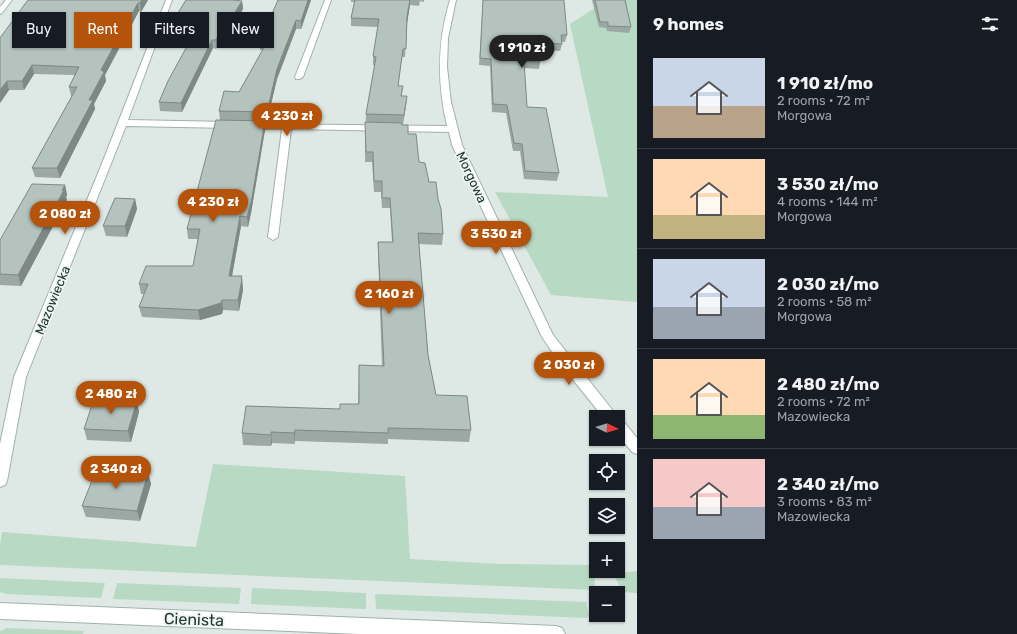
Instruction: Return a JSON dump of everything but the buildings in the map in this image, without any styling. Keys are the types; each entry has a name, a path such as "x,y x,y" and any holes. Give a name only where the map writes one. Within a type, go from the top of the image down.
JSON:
{"street":[{"path":"0,12 9,0"},
{"name":"Mazowiecka","path":"0,482 20,377 170,0"},
{"path":"298,77 328,0"},
{"name":"Morgowa","path":"453,0 448,20 443,62 443,76 452,129 465,164 548,337 566,362 605,410"},
{"path":"122,123 452,129"},
{"path":"272,237 287,127"},
{"path":"625,433 637,448"},
{"name":"Cienista","path":"0,611 556,634"}],"green space":[{"path":"607,0 637,0 637,302 551,295 495,192 608,197 570,24"},
{"path":"213,464 405,476 410,559 499,564 589,565 589,578 594,578 595,586 589,586 589,590 0,565 0,545 2,532 196,547"},
{"path":"637,571 637,593 625,592 625,586 620,586 615,578 625,578 625,572"},
{"path":"0,578 105,583 101,598 7,594 0,592"},
{"path":"117,583 241,588 239,604 113,599"},
{"path":"252,588 366,593 366,609 251,604"},
{"path":"375,594 586,602 589,616 586,618 376,609"},
{"path":"7,628 84,631 83,634 0,634 0,631"}]}
